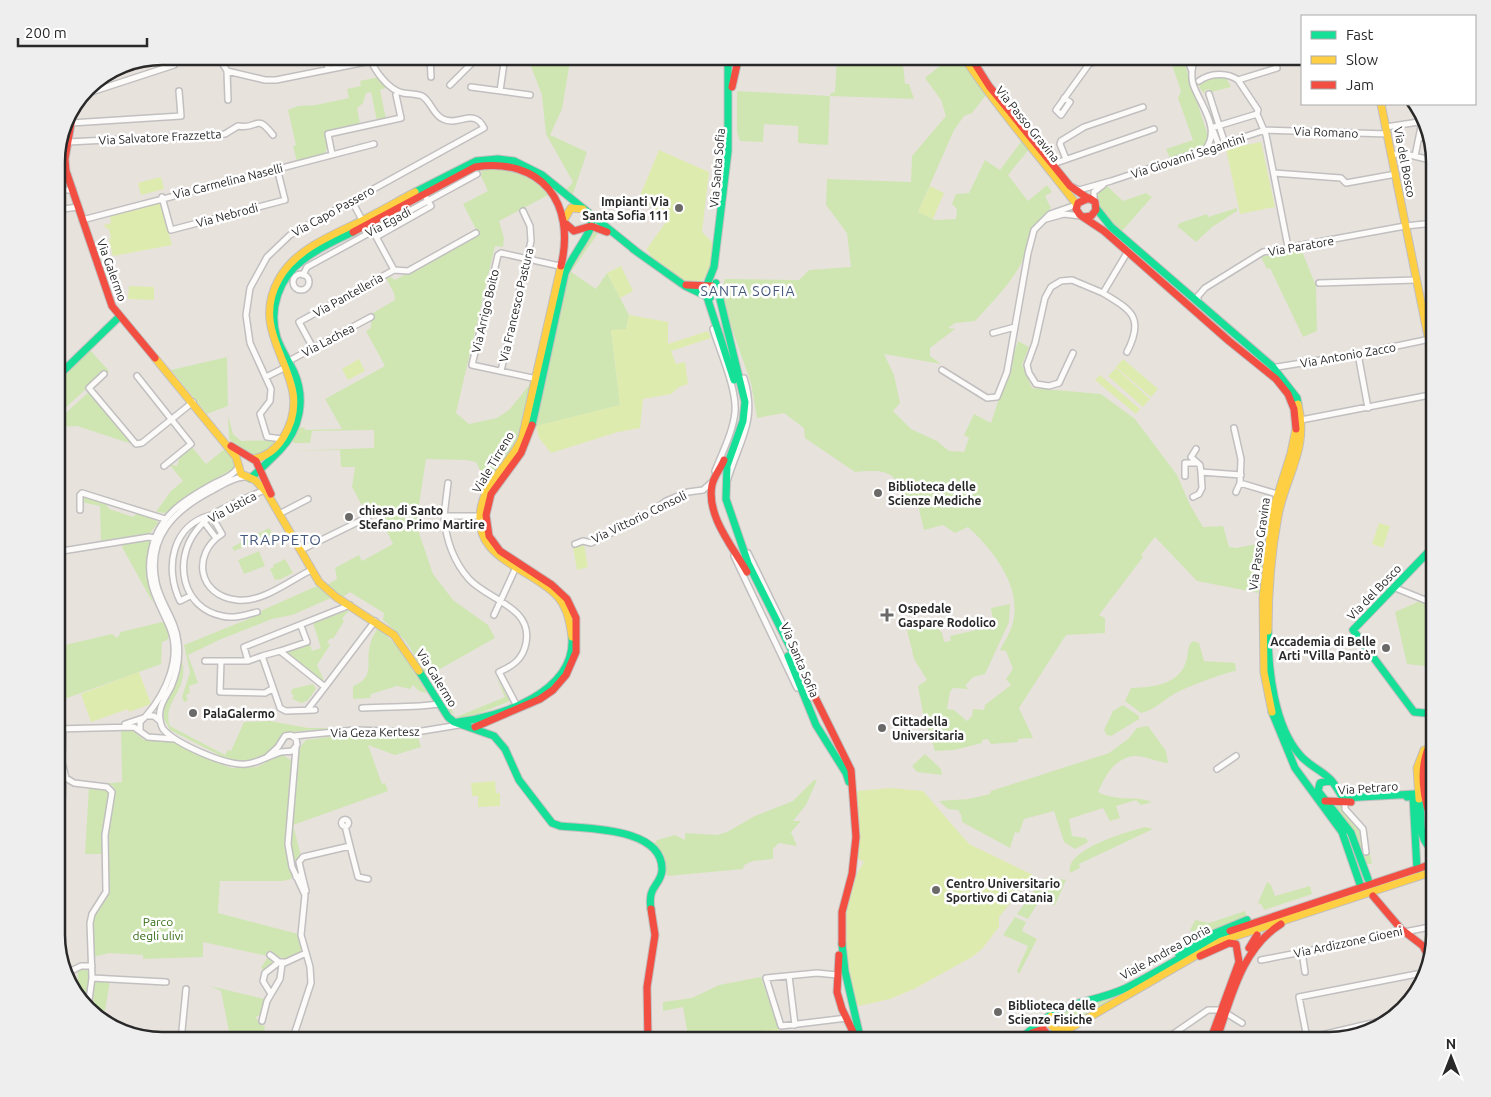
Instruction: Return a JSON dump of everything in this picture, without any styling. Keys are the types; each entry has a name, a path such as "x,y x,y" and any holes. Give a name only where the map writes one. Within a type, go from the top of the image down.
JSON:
{"main road":[{"name":"Via Santa Sofia","path":"728,65 728,151 710,290 721,308 745,401 744,420 726,467 725,490 728,510 746,549 744,560 785,650 812,717 848,779 851,810 848,873 837,922 839,964 837,992 853,1032"},
{"name":"Via Santa Sofia","path":"736,65 732,86 732,150 710,290 740,407 738,424 717,475 712,482 712,498 727,539 744,560 820,704 849,764 853,783 856,823 854,866 841,930 845,971 859,1032"},
{"name":"Via Passo Gravina","path":"969,65 984,88 1034,148 1077,205"},
{"name":"Via Passo Gravina","path":"976,65 989,86 1070,186 1084,197"},
{"name":"Via del Bosco","path":"1381,105 1416,280 1426,317"},
{"name":"Via Galermo","path":"69,135 65,166 103,285 119,317 154,354 221,437"},
{"name":"Viale Tirreno","path":"252,458 266,455 282,439 291,423 295,408 294,389 276,332 275,303 287,276 311,251 366,221 422,191 463,172 480,165 501,164 529,169 636,251"},
{"name":"Viale Tirreno","path":"474,728 486,726 497,716 507,713 543,691 559,676 569,659 572,634 568,613 557,596 542,582 517,566 500,559 489,546 482,532 486,492 518,446 527,425 564,267 565,221 553,193 529,169"},
{"path":"1084,197 1095,205 1091,216 1083,217 1077,211 1077,205 1084,197"},
{"name":"Via Passo Gravina","path":"1095,205 1111,227 1186,291 1294,393 1301,420 1300,453 1283,496 1278,516 1268,613 1268,657 1274,697 1289,740 1301,757 1331,780 1345,801"},
{"path":"588,227 586,212 571,208 565,221 574,230 588,227 604,230 679,281 710,290"},
{"name":"Via Passo Gravina","path":"1083,217 1128,251 1272,371 1290,398 1295,421 1292,455 1277,494 1272,514 1261,613 1262,670 1269,706 1282,742 1295,768 1342,832 1361,886"},
{"name":"Viale Tirreno","path":"564,267 588,227"},
{"path":"679,281 710,290"},
{"path":"65,369 119,317"},
{"name":"Viale Tirreno","path":"259,469 286,443 297,422 300,396 298,382 287,364"},
{"path":"221,437 258,464 280,513"},
{"path":"221,437 236,457 240,472 247,478 257,482 280,513"},
{"path":"239,466 243,460 252,458"},
{"path":"247,478 256,475 259,469"},
{"path":"717,475 725,479"},
{"name":"Via Galermo","path":"280,513 311,570 327,590 376,621 394,635 405,648 444,712 454,722 494,736"},
{"name":"Via del Bosco","path":"1426,554 1354,626 1353,632 1414,712 1426,713"},
{"name":"Viale Tirreno","path":"454,722 480,718 517,706"},
{"path":"507,713 494,725 494,736 505,749 518,780 552,823 560,826 625,832 655,849 661,856 662,873 649,896 655,935 647,987 648,1032"},
{"path":"812,717 820,721 825,714"},
{"path":"474,728 474,721 480,718"},
{"path":"821,733 823,728 831,727"},
{"path":"1426,748 1420,755 1417,768 1412,771 1426,844"},
{"path":"1426,752 1424,756 1426,782"},
{"path":"1417,768 1425,772"},
{"path":"1331,780 1326,780 1318,785 1318,790 1351,833 1368,879"},
{"path":"1308,786 1325,801"},
{"path":"1415,794 1417,869"},
{"name":"Via Petraro","path":"1325,801 1345,801 1415,794"},
{"name":"Viale Andrea Doria","path":"1028,1032 1036,1025 1074,1004 1102,998 1117,992 1219,935 1361,886 1426,866"},
{"name":"Viale Andrea Doria","path":"1063,1032 1221,941 1426,874"},
{"path":"1373,896 1404,932 1423,946 1425,950"},
{"path":"1224,1011 1255,946 1275,927 1321,907"},
{"path":"1171,962 1213,934 1247,920"},
{"path":"1216,1032 1241,966 1257,935"},
{"path":"1188,961 1229,943 1236,944 1239,962 1217,1032"},
{"path":"1051,1016 1050,1025 1055,1031 1077,1024"}],"street":[{"path":"96,90 174,65"},
{"path":"223,65 227,71 228,100"},
{"path":"327,65 328,69"},
{"path":"227,71 271,81 343,65"},
{"name":"Via Capo Passero","path":"282,439 267,437 263,425 260,414 271,398 266,377 255,356 247,328 248,300 257,271 271,252 285,239 484,128 479,120 473,118 450,121 442,119 422,96 399,92 388,84 375,65"},
{"path":"430,65 431,77"},
{"path":"450,85 470,65"},
{"path":"500,91 504,65"},
{"path":"1064,98 1088,65"},
{"path":"1190,65 1192,71"},
{"path":"1193,65 1193,85 1202,99 1219,146"},
{"path":"1238,80 1277,68"},
{"path":"1199,81 1206,77 1225,74 1238,80 1258,110 1257,114 1265,130 1288,247"},
{"path":"471,87 530,95"},
{"path":"76,118 181,116 179,91"},
{"path":"1209,94 1225,144"},
{"path":"332,154 328,134 401,118 396,95"},
{"name":"Via Passo Gravina","path":"1066,158 1060,144 1061,141 1084,127 1143,107"},
{"path":"1211,128 1257,114"},
{"name":"Via Salvatore Frazzetta","path":"68,142 225,134 238,126 247,128 260,122 273,135"},
{"name":"Via Romano","path":"1265,130 1387,130 1418,122"},
{"path":"1204,151 1210,142 1211,128"},
{"name":"Via Passo Gravina","path":"1053,164 1154,129"},
{"name":"Via Giovanni Segantini","path":"1070,186 1079,190 1111,181 1265,130"},
{"path":"1415,156 1421,130"},
{"path":"1419,137 1423,138"},
{"name":"Via Carmelina Naselli","path":"82,220 162,197 374,144"},
{"path":"1392,155 1401,153 1426,159"},
{"name":"Via Nebrodi","path":"162,197 171,230 285,200 277,168"},
{"path":"1274,173 1341,178 1346,183 1396,174"},
{"name":"Via Egadi","path":"303,274 307,267 477,174"},
{"name":"Via Giovanni Segantini","path":"1095,205 1095,190 1111,181"},
{"path":"1084,197 1094,185"},
{"path":"65,190 72,190"},
{"path":"376,237 430,206 422,191"},
{"path":"352,200 373,230 394,270"},
{"path":"942,370 988,398 997,397 1007,372 1031,237 1036,227 1054,212 1077,205"},
{"path":"65,209 78,207"},
{"name":"Via Francesco Pastura","path":"501,371 531,236 530,226 524,211"},
{"path":"1043,220 1064,214 1083,217"},
{"name":"Via Paratore","path":"1186,291 1195,292 1205,288 1259,254 1288,247 1426,224"},
{"name":"Via Pantelleria","path":"313,348 299,322 394,270 408,271 476,234"},
{"path":"1103,292 1128,251"},
{"name":"Via Arrigo Boito","path":"527,259 499,253 472,365 538,379"},
{"path":"527,259 564,267"},
{"path":"1073,353 1059,384 1049,386 1036,384 1029,373 1027,365 1035,343 1045,298 1051,287 1061,281 1072,280 1103,292 1128,308 1134,316 1135,330 1127,352"},
{"path":"1319,283 1416,280"},
{"path":"1198,302 1198,296 1205,288"},
{"path":"710,290 710,318 734,394 735,407 733,423 712,482 703,490 712,498"},
{"path":"721,308 746,385 750,405 749,420 725,490"},
{"name":"Via Lachea","path":"266,377 313,348 371,317"},
{"path":"993,333 1014,327"},
{"name":"Via Antonio Zacco","path":"1272,371 1426,340"},
{"path":"1358,354 1368,408"},
{"path":"104,374 89,388 133,442 142,443 193,402"},
{"path":"137,376 191,444 164,466"},
{"path":"1301,420 1426,396"},
{"path":"1234,428 1241,475 1240,484 1236,492"},
{"path":"1193,496 1200,494 1202,488 1201,472 1198,463 1191,457 1196,449"},
{"path":"1184,476 1185,463 1198,463"},
{"path":"179,740 145,736 140,729 140,724 167,683 174,656 172,634 153,594 150,578 149,562 154,538 165,519 183,501 231,475 239,466"},
{"path":"1201,472 1241,475"},
{"path":"153,737 160,732 160,708 176,675 179,648 176,631 156,583 155,557 159,540 167,525 185,506 233,479 247,478"},
{"path":"448,483 444,516 448,543 459,567 475,585 519,614 527,634 526,645 519,660 499,672 517,706"},
{"path":"1240,484 1277,494"},
{"name":"Via Ustica","path":"190,596 184,583 184,554 190,539 211,515 244,497 264,490"},
{"name":"Via Vittorio Consoli","path":"575,544 583,541 591,543 620,527 646,516 666,501 688,492 703,490"},
{"path":"80,510 80,496 82,493 165,519"},
{"path":"280,513 308,499"},
{"path":"256,612 240,616 220,616 202,607 190,596 180,600 172,574 173,553 178,541 194,521 211,515 222,534 216,538 205,552 203,573 213,591 226,598 237,600 256,598 311,570"},
{"path":"444,516 483,516"},
{"path":"301,550 368,517"},
{"path":"204,522 216,538"},
{"path":"65,551 149,537 154,538"},
{"path":"727,539 812,717"},
{"path":"746,549 820,704"},
{"path":"494,615 517,566"},
{"path":"1393,587 1426,600"},
{"path":"248,661 244,647 350,605"},
{"path":"308,709 376,621"},
{"path":"205,661 248,661 307,642 301,626"},
{"path":"280,651 325,687"},
{"path":"262,656 280,708 286,711 315,710"},
{"path":"221,661 220,692 265,692 272,689"},
{"path":"362,708 398,706 413,708 439,704"},
{"path":"439,728 445,723 444,712"},
{"path":"119,726 145,717 154,716 179,740 232,764 247,764 286,751 292,751 311,735"},
{"name":"Via Geza Kertesz","path":"293,736 355,730 416,732 464,725"},
{"path":"65,730 119,726 140,729"},
{"path":"266,758 280,744 284,736 293,736 297,746 294,760 295,781 287,836 289,859 299,876"},
{"path":"280,744 294,760"},
{"path":"1217,769 1236,756"},
{"path":"65,775 66,778 74,783 107,787 112,792 105,835 106,892 92,914 90,923 92,978 88,998"},
{"path":"1345,801 1345,809 1363,829 1366,852"},
{"path":"345,826 358,877 368,879"},
{"path":"295,1032 311,987 311,972 301,932 305,911 299,865 301,859 350,846"},
{"name":"Via Ardizzone Gioeni","path":"1261,960 1426,928"},
{"path":"1414,939 1415,932 1420,929"},
{"path":"1302,952 1305,972"},
{"path":"271,994 264,981 264,976 282,962 306,954"},
{"path":"270,955 282,962"},
{"path":"262,1021 271,994 280,979 282,962"},
{"path":"72,971 81,966 92,966"},
{"path":"837,975 817,973 766,978 781,1026 847,1018"},
{"path":"1306,1032 1299,997 1418,974"},
{"path":"789,976 794,1024"},
{"path":"92,978 166,982"},
{"path":"182,1032 186,989"},
{"path":"1176,1032 1208,1010 1224,1011 1242,1024"},
{"path":"1335,1032 1368,1024"}],"green space":[{"path":"530,65 569,65 562,109 550,135 587,152 573,194 566,190 573,182 546,134 542,95"},
{"path":"837,65 903,65 905,84 909,84 914,99 830,96 831,93 835,92"},
{"path":"941,65 965,65 986,95 972,113 964,116 954,130 918,212 935,220 956,219 957,209 952,204 956,194 969,193 985,160 1000,170 1023,139 1030,148 1008,175 1028,201 1047,185 1052,192 1045,196 1051,208 1036,225 1021,264 1010,282 975,321 955,323 948,328 955,329 930,348 930,356 941,364 884,354 894,375 900,403 893,411 911,429 937,441 949,451 964,452 969,438 964,435 974,414 991,423 1018,341 1029,347 1022,365 1032,388 1101,394 1135,419 1177,475 1190,505 1203,527 1223,526 1229,547 1236,548 1262,543 1265,547 1259,593 1197,581 1155,537 1141,555 1143,557 1099,615 1105,618 1105,633 1066,635 1019,708 1033,738 1018,739 1018,742 991,744 988,739 982,740 982,743 954,750 935,751 923,713 918,686 927,680 914,659 907,630 934,624 942,633 944,642 951,641 950,636 994,626 991,608 1010,604 1009,622 985,674 973,677 965,686 969,689 953,688 950,692 947,709 954,710 967,721 972,716 973,709 984,710 985,705 1011,685 1006,679 1013,669 1006,651 1000,650 1013,622 1015,608 1009,582 1003,569 986,546 968,527 955,533 943,525 924,530 917,502 906,506 899,486 890,475 876,471 855,472 805,438 804,428 784,413 757,418 751,383 720,295 725,279 799,280 809,270 851,267 847,233 826,205 827,179 911,182 912,156 946,116 941,100 925,78"},
{"path":"1172,65 1185,65 1209,139 1205,146 1170,158 1166,149 1193,140 1178,98 1181,91"},
{"path":"1225,76 1231,87 1211,92 1209,89 1205,90 1204,94 1198,85 1205,79"},
{"path":"379,77 388,87 380,90 386,119 377,121 371,92 366,93 363,103 357,108 360,124 327,132 328,144 325,154 297,161 293,146 296,145 288,110 298,106 316,105 349,98 347,89 361,86 360,81"},
{"path":"737,91 830,96 828,145 798,143 798,126 764,124 763,142 740,141 737,132"},
{"path":"1261,142 1275,207 1240,214 1226,149"},
{"name":"Impianti Via Santa Sofia 111","path":"659,150 709,172 702,232 714,244 709,270 704,279 699,282 685,282 651,259 650,253 646,250 668,219 639,198"},
{"path":"497,167 526,176 550,194 499,221 504,238 503,247 495,246 456,413 469,424 497,418 509,410 531,383 518,440 478,495 481,472 476,462 426,459 416,524 433,574 453,600 488,625 495,638 431,674 454,714 440,700 406,642 383,620 384,613 350,592 343,597 327,585 337,579 335,568 359,555 362,561 393,544 384,525 381,507 366,513 352,487 355,467 341,467 340,450 284,451 374,448 374,430 312,431 310,443 294,443 292,440 300,427 305,428 305,430 342,429 325,399 385,366 366,331 371,328 371,321 375,317 373,313 395,300 394,293 386,278 391,277 395,280 479,235 463,204 488,191 481,176 482,168"},
{"path":"161,177 164,189 141,195 138,183"},
{"path":"930,186 944,193 933,219 918,212"},
{"path":"1107,186 1123,201 1146,193 1152,197 1122,231 1102,213 1096,195 1101,188"},
{"path":"160,200 172,245 113,256 109,240 111,238 109,229 104,225 111,223 110,216"},
{"path":"1237,208 1237,211 1212,227 1196,242 1177,226 1180,223 1207,214 1208,217"},
{"path":"594,230 599,232 571,272 596,289 607,273 629,315 626,329 611,331 620,405 533,427 567,279 577,254"},
{"path":"1301,249 1316,286 1317,331 1303,337 1270,268 1267,269 1261,257"},
{"path":"621,266 633,291 620,298 607,273"},
{"path":"129,286 154,287 154,300 128,299"},
{"path":"629,315 668,322 668,344 708,331 711,338 671,351 676,364 685,362 688,384 679,387 671,394 643,399 640,428 618,432 551,453 539,438 536,426 620,405 611,330 626,329"},
{"path":"90,350 109,371 107,374 99,372 100,376 65,408 65,374"},
{"path":"227,357 228,406 207,414 171,370"},
{"path":"359,359 365,371 348,380 342,369"},
{"path":"1123,359 1158,389 1151,397 1116,367"},
{"path":"1116,368 1150,399 1143,407 1108,376"},
{"path":"1100,375 1140,409 1136,414 1095,380"},
{"path":"90,391 132,444 77,426 65,427 65,414"},
{"path":"228,415 233,434 241,441 278,440 261,454 247,454 229,439"},
{"path":"191,446 206,464 227,447 235,462 234,468 188,495 166,513 156,512 171,491 183,481 169,464 177,466 180,455"},
{"path":"83,496 105,502 109,509 133,517 138,512 156,518 158,523 150,533 101,541 100,506 81,502"},
{"path":"1379,523 1390,526 1383,548 1372,544"},
{"path":"269,528 276,541 272,535 234,551 232,547"},
{"path":"148,540 150,542 146,572 153,603 122,547 123,544"},
{"path":"584,544 588,567 577,570 573,547"},
{"path":"259,551 265,566 244,574 238,560"},
{"path":"285,559 293,573 275,580 270,569 274,567 273,565"},
{"path":"317,586 331,598 292,615 272,619 219,640 188,655 198,683 189,686 190,693 186,695 188,700 184,702 182,697 190,672 184,645 251,618 263,610"},
{"path":"1420,601 1426,603 1426,666 1407,664 1395,612"},
{"path":"350,610 342,618 344,621 333,639 331,638 327,642 330,645 317,665 325,683 287,652 307,644 310,645 312,651 321,648 313,623"},
{"path":"162,622 165,623 169,637 162,642 161,664 65,699 65,645 112,634 117,638 121,632"},
{"path":"378,627 401,650 427,693 419,691 413,685 410,689 397,686 371,694 370,698 353,699 353,686 365,678 367,674 372,638"},
{"path":"1193,641 1199,643 1204,661 1235,663 1236,671 1186,688 1150,710 1141,713 1125,701 1131,688 1149,687 1165,683 1179,674 1184,667 1189,646"},
{"path":"182,661 182,680 169,710 170,726 225,755 228,750 231,751 244,722 270,721 308,728 333,728 283,733 274,747 265,754 250,760 239,761 223,757 170,730 164,719 164,707 175,685"},
{"path":"139,672 151,704 129,712 128,709 91,722 81,694"},
{"path":"496,677 510,701 466,719 457,717 505,697"},
{"path":"313,684 316,689 308,700 302,703 292,699 294,696 291,693 292,689"},
{"path":"1123,705 1139,716 1139,719 1111,736 1107,735 1104,730 1113,711"},
{"path":"1148,726 1166,751 1168,763 1137,756 1126,758 1115,764 1098,792 1112,797 1139,799 1152,802 1141,805 1136,800 1116,806 1120,818 1110,821 1103,808 1069,819 1072,836 1086,838 1088,842 1075,849 1064,842 1054,811 1024,819 1019,833 1015,832 1010,848 962,822 958,810 948,809 939,801 969,799 990,794 991,791 1109,753 1128,739 1137,728"},
{"name":"Parco degli ulivi","path":"121,730 132,730 144,740 168,740 232,768 257,767 282,754 290,760 291,758 293,764 287,834 289,861 293,875 291,879 283,881 220,881 218,913 298,934 302,950 295,956 285,959 269,953 275,963 264,970 261,968 268,956 203,942 203,957 143,959 143,955 109,953 93,957 93,916 107,898 108,892 106,841 114,802 113,786 102,784 122,782"},
{"path":"351,734 418,737 421,747 395,755 368,745 382,784 385,783 388,791 293,825 301,856 297,861 299,872 297,874 293,862 290,839 299,750 306,740"},
{"path":"925,754 941,769 942,775 917,772 912,766"},
{"path":"814,780 817,780 806,805 793,821 801,821 791,832 797,846 779,843 773,849 773,859 753,861 744,865 743,869 667,876 664,855 653,845 657,840 675,835 685,840 685,833 717,835 727,832 755,816 793,801"},
{"path":"495,781 496,793 500,793 500,806 478,807 478,796 472,796 471,783"},
{"path":"89,787 109,792 103,854 85,854"},
{"name":"Centro Universitario Sportivo di Catania","path":"891,788 923,791 969,844 1033,875 999,917 999,927 982,949 972,957 914,989 890,999 859,1006 856,1005 852,987 845,932 849,896 855,878 864,862 857,858 857,791"},
{"path":"1332,805 1342,805 1361,830 1365,854 1370,854 1372,864 1367,864 1355,831"},
{"path":"1145,827 1153,829 1079,864 1080,868 1070,873 1071,864 1077,856 1087,849 1112,837"},
{"path":"1049,877 1066,880 1055,905 1039,901 1028,919 1017,914 1042,880"},
{"path":"1267,882 1271,885 1275,896 1310,886 1312,894 1264,910 1262,905 1258,903"},
{"path":"1245,911 1247,916 1199,935 1190,930 1195,920 1209,923"},
{"path":"1015,917 1026,922 1022,931 1037,939 1019,974 1017,971 1028,946 1003,935"},
{"path":"78,970 87,970 90,975 87,997 81,989 77,983"},
{"path":"761,977 779,1029 752,1032 687,1032 683,1007 663,1011 663,1002 692,998 719,985"},
{"path":"94,981 110,981 105,1011 101,1011 93,1004"},
{"path":"210,986 264,999 261,1015 255,1017 265,1027 264,1032 229,1032 221,991"},
{"path":"1135,987 1062,1028 1057,1029 1052,1021 1067,1011"},
{"path":"779,1029 780,1032 752,1032"}],"traffic: fast":[{"path":"710,298 704,292 714,267 728,151 728,65"},
{"path":"415,192 476,161 498,159 514,161 542,175 636,251"},
{"path":"1096,208 1111,227 1272,366 1297,398 1298,404"},
{"path":"532,425 565,273 591,227 591,221 586,212"},
{"path":"250,478 287,442 299,413 300,393 298,382 277,338 275,327 275,305 282,285 295,267 303,260 321,248 353,232"},
{"path":"633,249 685,286 706,296"},
{"path":"716,283 745,402 743,421 727,466 726,499 748,563 812,691"},
{"path":"707,297 734,380"},
{"path":"65,369 119,317"},
{"path":"1426,554 1353,630 1414,712 1426,713"},
{"path":"1268,631 1271,679 1278,713 1291,743 1300,755 1330,779 1343,798 1415,794 1419,801 1422,831 1426,842"},
{"path":"458,722 495,714 514,707 533,698 549,687 562,673 570,656 572,637"},
{"path":"788,656 816,725 846,773 849,782"},
{"path":"419,671 448,717 454,722 494,736 505,749 519,780 552,823 560,826 623,833 638,838 651,846 659,856 662,870 652,890 651,909"},
{"path":"1272,712 1295,768 1342,832 1361,887"},
{"path":"1331,780 1320,783 1318,791 1351,833 1368,879"},
{"path":"1407,797 1413,796 1417,869"},
{"path":"1179,955 1213,934 1247,920"},
{"path":"1029,1032 1059,1010 1126,988 1219,935 1230,931"},
{"path":"842,944 845,971 859,1032"}],"traffic: slow":[{"path":"969,65 1004,113 1077,205"},
{"path":"1381,105 1426,326"},
{"path":"253,459 271,452 277,446 283,438 292,416 293,397 289,378 270,322 271,301 279,279 295,259 317,243 415,192"},
{"path":"565,218 571,208 583,209"},
{"path":"561,266 522,438 518,447 489,486 482,504 480,523 484,538 493,550 547,587 558,597 566,611 572,637"},
{"path":"155,358 236,457 241,474 255,480 267,493 319,582 336,597 394,635 419,671"},
{"path":"1268,631 1270,574 1278,516 1299,449 1301,435 1298,404"},
{"path":"1272,712 1264,672 1263,598 1273,510 1291,453 1296,429"},
{"path":"1419,799 1417,768 1424,750"},
{"path":"1064,1032 1221,941 1426,874"},
{"path":"1051,1016 1049,1023 1057,1031 1065,1028"}],"traffic: jam":[{"path":"732,87 737,65"},
{"path":"976,65 989,86 1070,186 1086,197"},
{"path":"65,159 70,132"},
{"path":"65,159 66,171 112,306 155,358"},
{"path":"353,232 475,167 499,166 519,169 536,177 549,189 558,204 563,223 564,243 561,266"},
{"path":"1084,217 1091,216 1096,210 1095,202 1089,198 1078,203 1076,209 1080,215 1104,231 1229,341 1276,379 1288,394 1294,409 1296,429"},
{"path":"566,224 574,231 591,226 607,232"},
{"path":"686,285 712,286"},
{"path":"475,727 540,699 553,690 566,675 576,652 576,618 567,599 552,585 500,551 489,536 486,515 491,494 521,453 532,425"},
{"path":"231,446 256,461 271,494"},
{"path":"724,460 712,485 711,497 713,508 722,531 747,572"},
{"path":"812,691 851,770 856,837 852,874 842,912 842,944"},
{"path":"1426,754 1423,772 1426,802"},
{"path":"1325,801 1351,802"},
{"path":"1230,931 1426,866"},
{"path":"1373,896 1401,929 1423,946 1425,950"},
{"path":"648,1032 647,987 655,935 651,909"},
{"path":"1219,1032 1239,976 1247,961 1267,934 1281,924"},
{"path":"1249,948 1257,935"},
{"path":"1200,956 1229,943 1236,944 1239,962 1213,1032"},
{"path":"839,955 837,992 842,1009 853,1032"},
{"path":"1035,1032 1043,1029 1045,1032"}],"place":[{"name":"Impianti Via Santa Sofia 111","path":"679,208"},
{"name":"Biblioteca delle Scienze Mediche","path":"878,493"},
{"name":"chiesa di Santo Stefano Primo Martire","path":"349,517"},
{"name":"Ospedale Gaspare Rodolico","path":"887,615"},
{"name":"Accademia di Belle Arti \"Villa Pantò\"","path":"1386,648"},
{"name":"PalaGalermo","path":"193,713"},
{"name":"Cittadella Universitaria","path":"882,728"},
{"name":"Centro Universitario Sportivo di Catania","path":"936,890"},
{"name":"Biblioteca delle Scienze Fisiche","path":"998,1012"}],"district":[{"name":"SANTA SOFIA","path":"748,291"},
{"name":"TRAPPETO","path":"281,539"}]}
